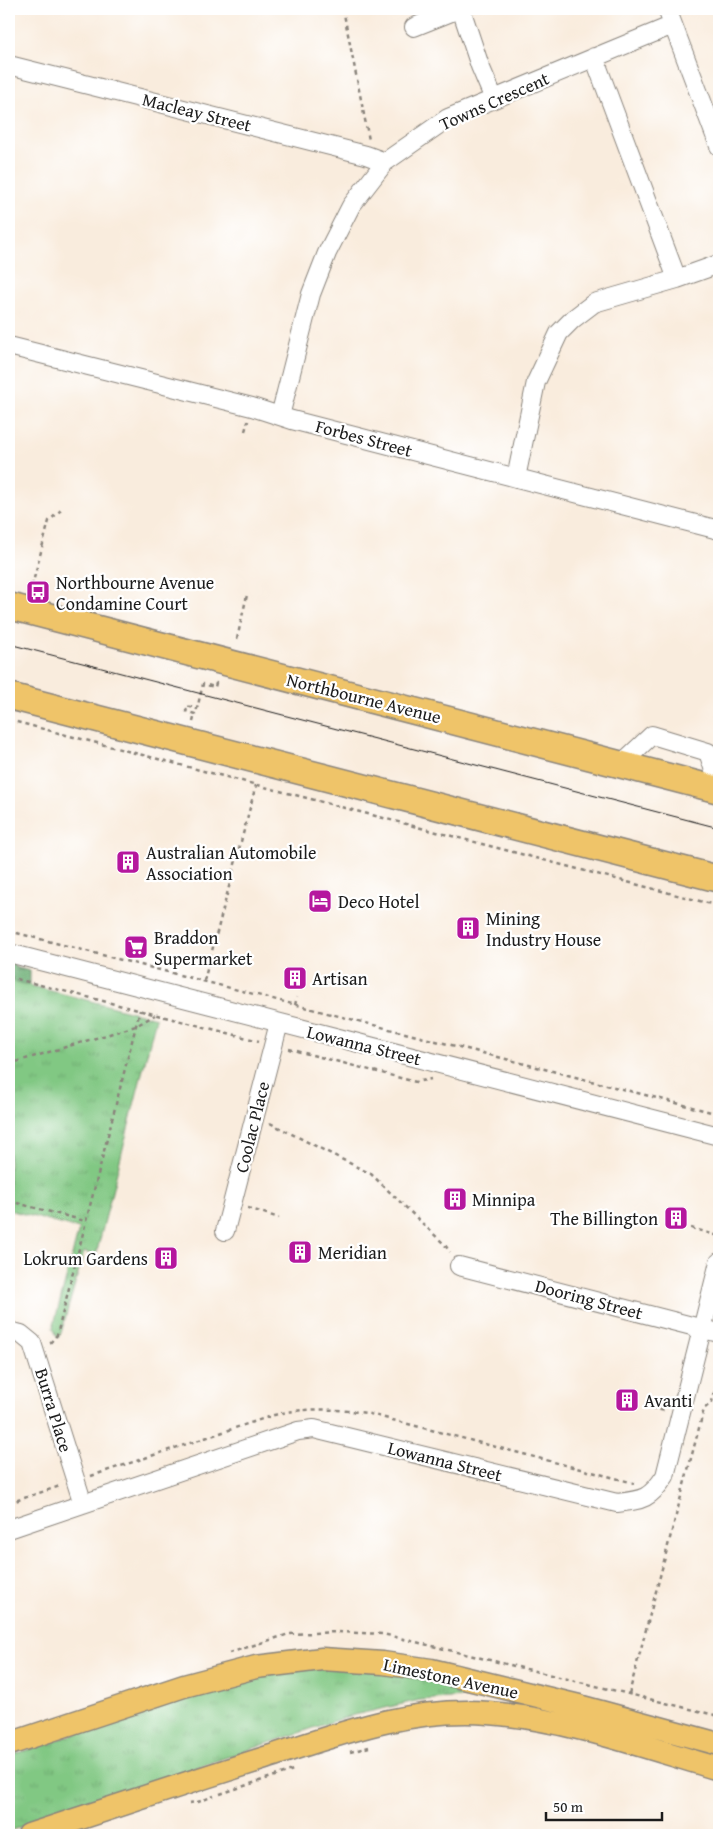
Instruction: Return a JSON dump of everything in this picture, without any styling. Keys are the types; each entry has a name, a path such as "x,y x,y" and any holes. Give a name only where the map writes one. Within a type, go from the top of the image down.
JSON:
{"highway":[{"name":"Northbourne Avenue","path":"9,606 719,788"},
{"path":"9,696 185,754 719,879"}],"main road":[{"name":"Limestone Avenue","path":"9,1744 184,1686 256,1667 322,1659 383,1663 431,1670 579,1706 719,1744"},
{"name":"Limestone Avenue","path":"29,1835 327,1738 378,1724 442,1712 488,1713 555,1722 719,1769"}],"street":[{"path":"414,27 460,9 480,66 494,98"},
{"path":"670,17 718,140"},
{"name":"Towns Crescent","path":"280,416 311,294 327,252 351,206 385,162 448,118 594,57 670,17"},
{"path":"594,57 677,279"},
{"name":"Macleay Street","path":"9,65 366,155 385,162"},
{"path":"516,478 536,382 559,333 573,319 594,303 677,279 719,264"},
{"name":"Forbes Street","path":"9,346 252,407 280,416 719,530"},
{"path":"621,764 652,735 708,752 719,788"},
{"name":"Lowanna Street","path":"9,953 719,1136"},
{"name":"Coolac Place","path":"226,1231 278,1023"},
{"name":"Lowanna Street","path":"9,1529 298,1431 314,1429 617,1503 638,1501 655,1492 665,1476 711,1331 719,1262"},
{"name":"Dooring Street","path":"460,1266 711,1331"},
{"name":"Burra Place","path":"9,1331 27,1337 32,1342 82,1504"}],"path":[{"path":"343,9 370,141"},
{"path":"32,586 49,521 61,510"},
{"path":"237,639 247,595"},
{"path":"185,754 196,714 186,711 187,706 197,709 203,684 215,687 216,683 204,680 210,658"},
{"path":"9,720 185,754 256,784 719,906"},
{"path":"204,981 256,784"},
{"path":"9,931 719,1114"},
{"path":"9,982 11,977 416,1082"},
{"path":"295,1005 297,997"},
{"path":"38,1357 57,1334 140,1010"},
{"path":"9,1064 136,1026 156,1015"},
{"path":"255,1116 372,1174 445,1246 460,1266"},
{"path":"9,1201 85,1221"},
{"path":"232,1203 279,1218"},
{"path":"691,1228 719,1236"},
{"path":"629,1694 704,1409 712,1402 719,1373"},
{"path":"644,1406 667,1412"},
{"path":"9,1503 274,1415 300,1410 339,1410 366,1413 639,1484"},
{"path":"289,1634 338,1632 383,1634 719,1716"},
{"path":"346,1753 370,1747"},
{"path":"181,1804 198,1802 299,1768"}],"green space":[{"path":"9,958 12,959 15,967 30,971 30,984 38,1001 9,1022"},
{"path":"9,980 156,1018 96,1255 84,1252 58,1338 53,1328 79,1229 9,1210"},
{"path":"320,1665 370,1670 490,1692 480,1696 420,1700 346,1717 9,1831 9,1756 240,1679"}],"tram line":[{"path":"9,644 719,828"}],"place":[{"name":"Northbourne Avenue Condamine Court","path":"38,592"},
{"name":"Australian Automobile Association","path":"128,862"},
{"name":"Deco Hotel","path":"320,901"},
{"name":"Mining Industry House","path":"468,928"},
{"name":"Braddon Supermarket","path":"136,947"},
{"name":"Artisan","path":"295,978"},
{"name":"Minnipa","path":"455,1199"},
{"name":"The Billington","path":"676,1218"},
{"name":"Meridian","path":"300,1252"},
{"name":"Lokrum Gardens","path":"166,1258"},
{"name":"Avanti","path":"627,1400"}]}
